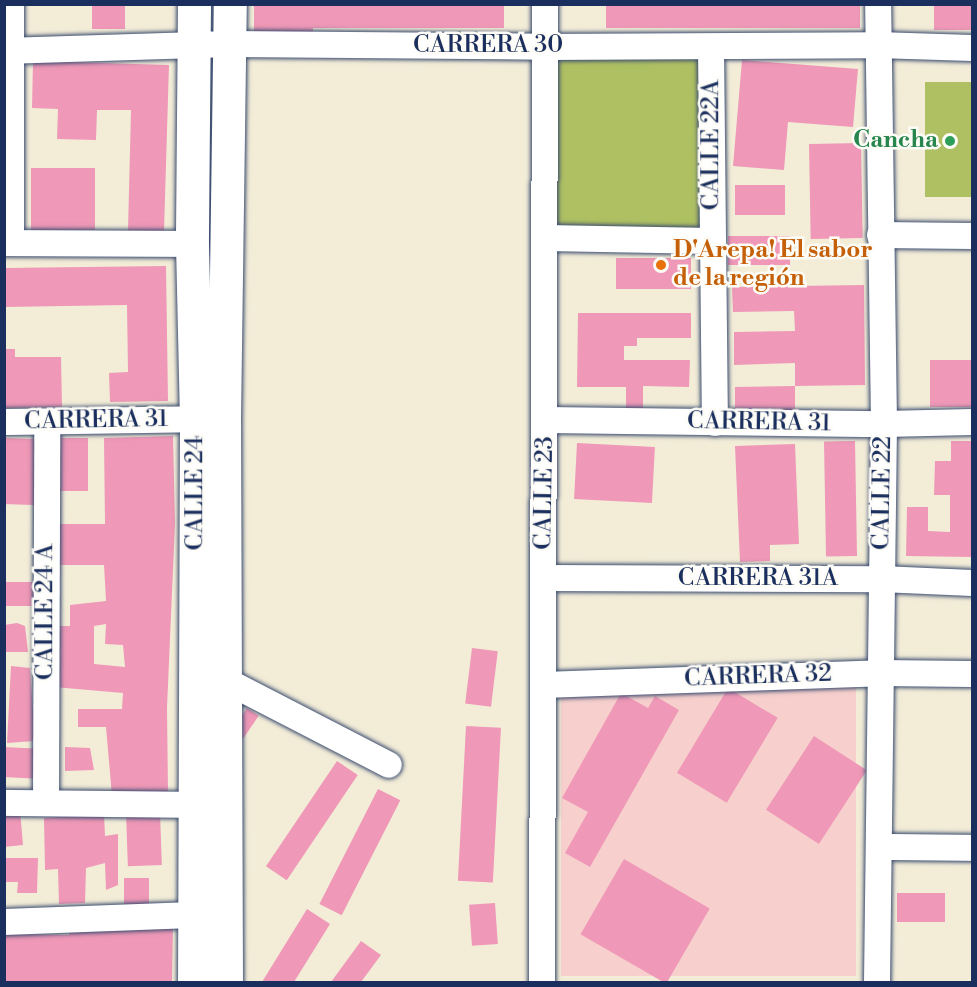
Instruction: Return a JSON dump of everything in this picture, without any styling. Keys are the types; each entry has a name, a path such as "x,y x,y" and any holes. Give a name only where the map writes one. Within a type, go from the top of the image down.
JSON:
{"street":[{"path":"11,4 7,51 8,243 192,244"},
{"name":"CALLE 24","path":"194,4 192,244 210,420 225,680 226,982"},
{"name":"CALLE 24","path":"194,982 194,666 210,420 230,44 230,4"},
{"name":"CALLE 23","path":"542,982 546,420 544,4"},
{"name":"CALLE 22","path":"877,982 884,424 878,4"},
{"name":"CARRERA 30","path":"7,51 230,44 544,47 877,45 972,48"},
{"name":"CALLE 22A","path":"711,47 716,423"},
{"path":"880,235 972,236"},
{"path":"546,238 713,241"},
{"name":"CARRERA 31","path":"4,422 210,420"},
{"name":"CARRERA 31","path":"546,420 884,424 972,422"},
{"name":"CALLE 24 A","path":"46,802 47,422"},
{"name":"CARRERA 31A","path":"544,578 881,579 972,583"},
{"path":"194,666 389,765"},
{"name":"CARRERA 32","path":"543,685 880,673 972,674"},
{"path":"4,803 193,805"},
{"path":"880,847 972,848"},
{"path":"4,922 193,915"}],"shaded area":[{"path":"561,685 856,685 856,976 561,976"}],"green space":[{"path":"558,55 703,55 702,230 557,227 553,61"},
{"name":"Cancha","path":"925,82 972,82 972,197 925,197"}],"building":[{"path":"92,4 125,4 125,29 92,29"},
{"path":"254,4 504,4 504,28 313,28 313,40 254,40"},
{"path":"606,4 860,4 860,28 606,28"},
{"path":"934,4 972,4 972,30 934,30"},
{"path":"742,60 858,69 853,127 788,122 784,170 733,166"},
{"path":"33,61 169,65 164,231 128,231 131,110 97,110 96,140 57,139 58,109 32,108"},
{"path":"861,143 863,238 811,239 809,144"},
{"path":"31,168 95,168 95,230 31,230"},
{"path":"735,185 785,185 785,215 735,215"},
{"path":"728,236 790,236 790,265 728,265"},
{"path":"616,258 691,258 691,289 616,289"},
{"path":"166,266 168,401 110,402 109,373 128,372 127,305 4,307 4,268"},
{"path":"864,285 865,385 795,386 795,363 734,365 734,332 795,331 794,311 733,312 732,287"},
{"path":"578,313 691,313 691,338 637,338 637,346 624,346 624,360 690,360 689,387 643,386 643,409 626,409 626,387 577,387"},
{"path":"4,349 15,349 15,357 61,357 62,407 4,408"},
{"path":"930,360 972,360 972,407 930,407"},
{"path":"795,386 795,419 735,420 735,387"},
{"path":"173,436 175,523 167,708 168,793 112,796 106,727 78,727 78,709 122,709 123,693 54,687 58,626 70,626 70,605 106,601 104,565 56,565 57,524 105,524 104,438","holes":["106,624 105,644 123,645 125,667 94,664 94,626"]},
{"path":"4,438 36,439 34,505 4,504"},
{"path":"55,438 88,438 88,491 55,491"},
{"path":"855,441 857,556 826,557 824,442"},
{"path":"951,441 972,441 972,557 906,556 907,507 928,507 928,531 950,532 950,495 934,495 935,461 951,461"},
{"path":"577,443 655,447 652,503 574,499"},
{"path":"795,444 799,544 770,545 770,561 740,562 735,446"},
{"path":"4,582 38,582 38,606 4,606"},
{"path":"17,623 25,626 28,652 4,652 4,625"},
{"path":"472,648 498,651 491,707 465,704"},
{"path":"11,666 30,668 35,741 7,743"},
{"path":"728,688 778,718 727,803 677,773"},
{"path":"621,693 648,708 655,696 679,710 590,867 565,853 588,812 562,798"},
{"path":"247,708 259,716 242,740 231,732"},
{"path":"466,726 501,728 493,883 458,881"},
{"path":"814,736 867,770 819,844 766,810"},
{"path":"4,747 39,749 37,779 4,777"},
{"path":"65,747 90,748 94,770 65,771"},
{"path":"337,761 358,775 287,880 266,866"},
{"path":"378,789 400,800 342,915 319,904"},
{"path":"20,810 23,845 4,847 4,811"},
{"path":"160,812 162,865 128,866 126,813"},
{"path":"104,814 105,836 118,834 118,885 106,890 105,863 86,868 85,903 59,904 58,869 45,870 44,818"},
{"path":"4,858 38,858 37,893 17,893 18,882 4,882"},
{"path":"624,859 710,908 667,982 663,982 580,934"},
{"path":"124,878 149,878 149,904 124,904"},
{"path":"897,893 945,893 945,922 897,922"},
{"path":"495,903 498,944 472,946 469,905"},
{"path":"307,909 330,924 294,982 262,982"},
{"path":"173,925 172,982 4,982 4,934 69,935 70,927"},
{"path":"361,941 381,955 361,982 331,982"}],"place":[{"name":"Cancha","path":"950,141"},
{"name":"D'Arepa! El sabor de la región","path":"661,265"}]}
